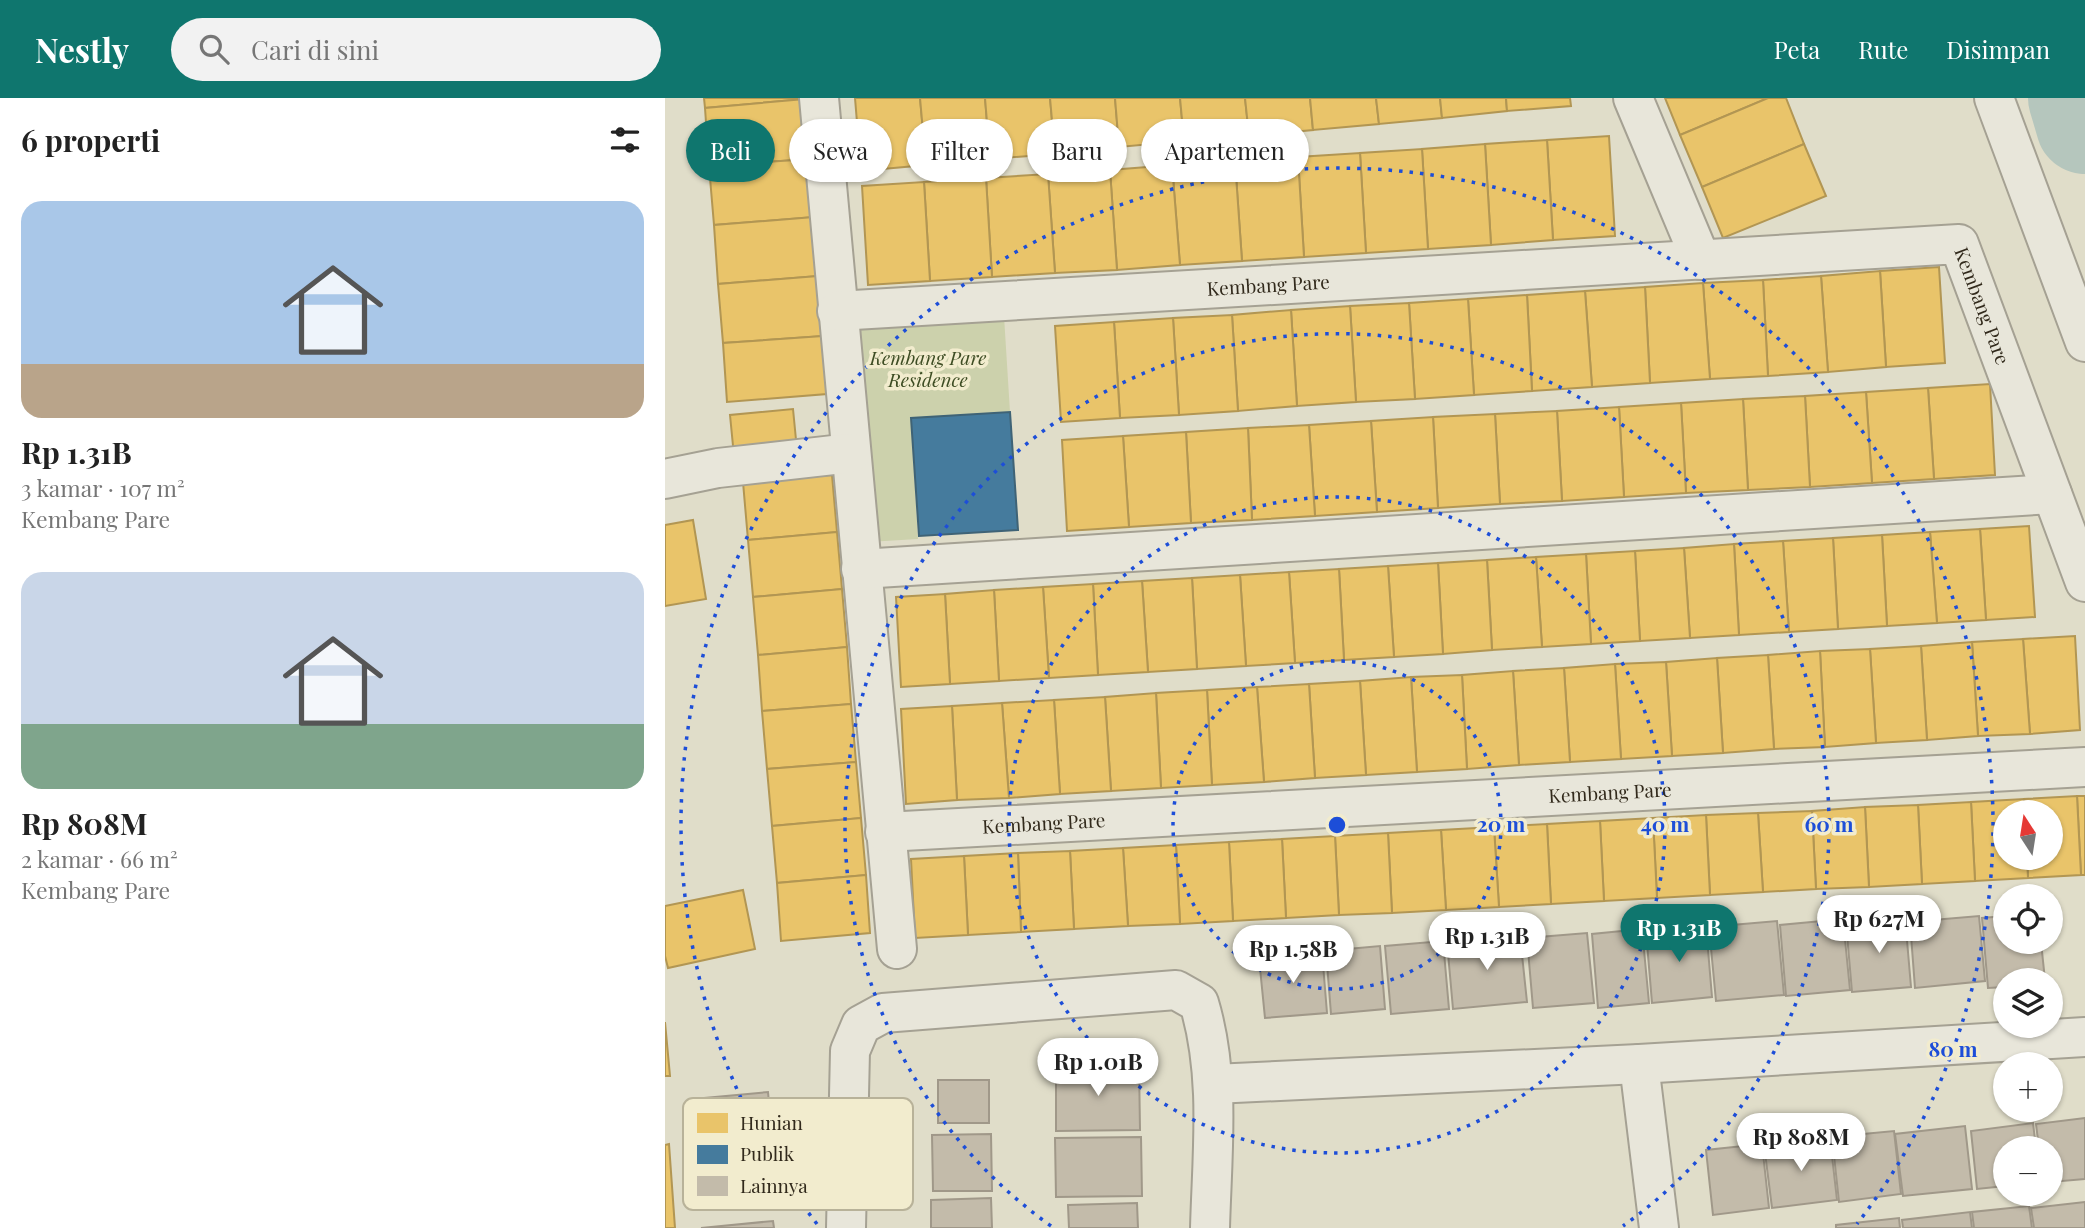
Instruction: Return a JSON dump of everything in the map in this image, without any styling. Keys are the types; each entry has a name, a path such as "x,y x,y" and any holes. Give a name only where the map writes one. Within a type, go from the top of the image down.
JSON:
{"street":[{"path":"819,98 897,948"},
{"path":"1633,98 1701,260"},
{"path":"1994,98 2085,342"},
{"name":"Kembang Pare","path":"837,311 1959,244 2085,582"},
{"path":"665,479 718,468 851,453"},
{"path":"861,569 2052,494"},
{"name":"Kembang Pare","path":"885,832 2085,767"},
{"path":"849,1098 850,1051 861,1025 883,1013 1176,990 1199,1003 1214,1084 1210,1228"},
{"path":"1214,1084 1639,1064 2085,1037"},
{"path":"1639,1064 1658,1228"},
{"path":"846,1210 846,1228"}],"green space":[{"name":"Kembang Pare Residence","path":"1004,316 1010,412 911,418 918,539 868,542 853,326"}],"building: Hunian":[{"path":"704,98 805,98 805,99 705,108"},
{"path":"855,98 920,98 922,119 906,119 906,167 892,168 892,119 857,119"},
{"path":"920,98 985,98 987,119 922,119"},
{"path":"985,98 1050,98 1052,119 1027,119 1027,156 1013,157 1013,119 987,119"},
{"path":"1050,98 1115,98 1117,119 1052,119"},
{"path":"1115,98 1180,98 1182,119 1141,119 1141,145 1127,146 1127,119 1117,119"},
{"path":"1180,98 1245,98 1247,119 1182,119"},
{"path":"1245,98 1310,98 1313,130 1309,130 1309,119 1247,119"},
{"path":"1310,98 1376,98 1379,124 1313,130"},
{"path":"1376,98 1440,98 1442,118 1379,124"},
{"path":"1440,98 1506,98 1507,111 1442,118"},
{"path":"1506,98 1570,98 1571,106 1507,111"},
{"path":"1665,98 1768,98 1680,135"},
{"path":"1768,98 1786,98 1804,144 1702,187 1680,135"},
{"path":"805,99 807,119 789,119 789,160 775,161 775,119 706,119 705,108"},
{"path":"1609,136 1615,236 1553,240 1547,140"},
{"path":"1547,140 1553,240 1491,245 1485,144"},
{"path":"1485,144 1491,245 1428,249 1422,149"},
{"path":"1804,144 1826,196 1723,238 1702,187"},
{"path":"1422,149 1428,249 1366,253 1360,153"},
{"path":"1360,153 1366,253 1304,257 1300,182 1309,182 1309,156"},
{"path":"789,160 789,182 812,182 814,217 714,225 710,182 775,182 775,161"},
{"path":"1141,168 1141,182 1173,182 1180,265 1117,270 1111,182 1127,182 1127,169"},
{"path":"1027,175 1027,182 1049,182 1055,273 992,277 986,182 1013,182 1013,176"},
{"path":"924,182 986,182 992,277 930,281"},
{"path":"924,182 930,281 868,285 862,186"},
{"path":"1049,182 1111,182 1117,270 1055,273"},
{"path":"1173,182 1236,182 1242,261 1180,265"},
{"path":"1236,182 1300,182 1304,257 1242,261"},
{"path":"814,217 818,276 718,284 714,225"},
{"path":"1939,267 1945,363 1886,367 1880,271"},
{"path":"1880,271 1886,367 1828,372 1821,276"},
{"path":"818,276 823,336 723,343 718,284"},
{"path":"1821,276 1828,372 1768,376 1763,280"},
{"path":"1763,280 1768,376 1710,379 1703,283"},
{"path":"1703,283 1710,379 1650,383 1645,287"},
{"path":"1645,287 1650,383 1592,387 1585,291"},
{"path":"1585,291 1592,387 1532,391 1527,295"},
{"path":"1527,295 1532,391 1474,395 1468,299"},
{"path":"1468,299 1474,395 1415,399 1409,303"},
{"path":"1409,303 1415,399 1356,402 1350,306"},
{"path":"1350,306 1356,402 1297,406 1291,310"},
{"path":"1291,310 1297,406 1238,411 1232,315"},
{"path":"1232,315 1238,411 1179,415 1173,318"},
{"path":"1173,318 1179,415 1120,418 1114,322"},
{"path":"1114,322 1120,418 1061,422 1055,326"},
{"path":"823,336 827,394 727,402 723,343"},
{"path":"1990,384 1995,475 1934,479 1928,388"},
{"path":"1928,388 1934,479 1872,483 1866,392"},
{"path":"1866,392 1872,483 1810,487 1805,396"},
{"path":"1805,396 1810,487 1748,490 1743,399"},
{"path":"1743,399 1748,490 1686,493 1681,403"},
{"path":"1681,403 1686,493 1624,497 1619,407"},
{"path":"1619,407 1624,497 1562,501 1557,411"},
{"path":"793,409 797,450 734,456 730,415"},
{"path":"1557,411 1562,501 1500,504 1495,414"},
{"path":"1495,414 1500,504 1438,508 1433,417"},
{"path":"1433,417 1438,508 1377,512 1371,421"},
{"path":"1371,421 1377,512 1315,516 1309,425"},
{"path":"1309,425 1315,516 1252,520 1248,428"},
{"path":"1248,428 1252,520 1191,523 1186,432"},
{"path":"1186,432 1191,523 1129,527 1123,436"},
{"path":"1123,436 1129,527 1067,531 1062,440"},
{"path":"832,475 837,532 748,540 743,482"},
{"path":"693,520 706,599 665,606 665,525"},
{"path":"2029,526 2035,617 1986,620 1980,529"},
{"path":"1980,529 1986,620 1937,623 1930,532"},
{"path":"837,532 842,589 753,597 748,540"},
{"path":"1930,532 1937,623 1887,626 1882,535"},
{"path":"1882,535 1887,626 1838,629 1833,538"},
{"path":"1833,538 1838,629 1789,632 1783,541"},
{"path":"1783,541 1789,632 1739,635 1734,544"},
{"path":"1734,544 1739,635 1690,638 1684,548"},
{"path":"1684,548 1690,638 1640,641 1635,551"},
{"path":"1635,551 1640,641 1591,644 1586,554"},
{"path":"1586,554 1591,644 1542,647 1536,557"},
{"path":"1536,557 1542,647 1492,650 1487,560"},
{"path":"1487,560 1492,650 1443,654 1438,563"},
{"path":"1438,563 1443,654 1394,657 1388,566"},
{"path":"1388,566 1394,657 1344,660 1339,569"},
{"path":"1339,569 1344,660 1295,663 1289,572"},
{"path":"1289,572 1295,663 1246,666 1240,575"},
{"path":"1240,575 1246,666 1197,669 1192,578"},
{"path":"1192,578 1197,669 1148,672 1142,581"},
{"path":"1142,581 1148,672 1098,675 1093,584"},
{"path":"1093,584 1098,675 1049,678 1043,587"},
{"path":"1043,587 1049,678 999,681 994,590"},
{"path":"842,589 847,647 758,655 753,597"},
{"path":"994,590 999,681 950,684 945,594"},
{"path":"945,594 950,684 901,687 896,597"},
{"path":"2075,636 2080,730 2030,734 2023,639"},
{"path":"2023,639 2030,734 1978,736 1972,642"},
{"path":"1972,642 1978,736 1927,740 1921,646"},
{"path":"1921,646 1927,740 1876,743 1870,649"},
{"path":"847,647 851,704 762,711 758,655"},
{"path":"1870,649 1876,743 1825,747 1820,651"},
{"path":"1820,651 1825,747 1774,749 1768,655"},
{"path":"1768,655 1774,749 1723,753 1717,658"},
{"path":"1717,658 1723,753 1672,756 1666,662"},
{"path":"1666,662 1672,756 1621,759 1615,664"},
{"path":"1615,664 1621,759 1570,762 1564,668"},
{"path":"1564,668 1570,762 1519,765 1513,671"},
{"path":"1513,671 1519,765 1467,769 1462,675"},
{"path":"1462,675 1467,769 1417,772 1411,677"},
{"path":"1411,677 1417,772 1366,775 1360,681"},
{"path":"1360,681 1366,775 1315,778 1309,684"},
{"path":"1309,684 1315,778 1264,782 1257,687"},
{"path":"1257,687 1264,782 1212,785 1207,690"},
{"path":"1207,690 1212,785 1161,788 1156,693"},
{"path":"1156,693 1161,788 1111,791 1105,697"},
{"path":"1105,697 1111,791 1060,794 1054,700"},
{"path":"1054,700 1060,794 1009,798 1002,703"},
{"path":"1002,703 1009,798 957,800 952,706"},
{"path":"851,704 856,762 767,769 762,711"},
{"path":"952,706 957,800 906,804 901,709"},
{"path":"856,762 861,818 772,826 767,769"},
{"path":"2077,796 2085,796 2085,875 2081,875"},
{"path":"2077,796 2081,875 2028,878 2028,870 2063,870 2063,800 2024,799"},
{"path":"1993,801 1993,870 2028,870 2028,878 1975,881 1971,802"},
{"path":"1971,802 1975,881 1922,884 1918,805"},
{"path":"1918,805 1922,884 1869,887 1865,807"},
{"path":"1865,807 1869,887 1816,889 1812,811"},
{"path":"1812,811 1816,889 1763,892 1758,813"},
{"path":"1758,813 1763,892 1710,895 1706,815"},
{"path":"1706,815 1710,895 1657,898 1653,818"},
{"path":"861,818 866,875 777,883 772,826"},
{"path":"1653,818 1657,898 1604,901 1600,821"},
{"path":"1600,821 1604,901 1551,904 1547,824"},
{"path":"1547,824 1551,904 1499,907 1494,827"},
{"path":"1494,827 1499,907 1446,910 1441,830"},
{"path":"1441,830 1446,910 1392,913 1388,833"},
{"path":"1388,833 1392,913 1339,915 1335,836"},
{"path":"1335,836 1339,915 1286,918 1282,839"},
{"path":"1282,839 1286,918 1233,921 1229,842"},
{"path":"1229,842 1233,921 1180,924 1176,845"},
{"path":"1176,845 1180,924 1128,926 1123,848"},
{"path":"1123,848 1128,926 1074,929 1070,851"},
{"path":"1070,851 1074,929 1021,932 1018,853"},
{"path":"1018,853 1021,932 968,935 964,856"},
{"path":"964,856 968,935 915,938 911,859"},
{"path":"866,875 870,933 781,941 777,883"},
{"path":"743,890 755,949 668,968 665,956 665,906"},
{"path":"665,1022 670,1076 665,1076"},
{"path":"669,1144 675,1228 665,1228 665,1145"}],"building: Publik":[{"path":"1010,412 1018,530 919,536 911,418"}],"building: Lainnya":[{"path":"1979,916 1985,981 1915,988 1910,922"},
{"path":"1905,917 1911,987 1852,992 1846,923"},
{"path":"1993,917 1993,954 2042,954 2044,968 1993,968 1993,988 1988,988 1982,918"},
{"path":"1843,919 1850,990 1786,996 1780,925"},
{"path":"1777,921 1784,995 1716,1001 1709,927"},
{"path":"1706,926 1712,997 1652,1003 1646,931"},
{"path":"1642,929 1649,1003 1598,1008 1592,934"},
{"path":"1587,933 1594,1003 1533,1008 1527,938"},
{"path":"1520,936 1527,1002 1453,1009 1447,942"},
{"path":"1443,941 1449,1009 1391,1014 1385,946"},
{"path":"1380,946 1385,1009 1331,1014 1326,951"},
{"path":"1322,952 1327,1013 1265,1018 1259,958"},
{"path":"1139,1065 1140,1130 1056,1131 1056,1067"},
{"path":"938,1080 989,1080 989,1123 938,1123"},
{"path":"768,1092 769,1098 705,1098"},
{"path":"2085,1118 2085,1179 2063,1181 2063,1136 2038,1136 2036,1124"},
{"path":"2033,1123 2035,1136 1993,1136 1993,1187 1977,1189 1971,1131"},
{"path":"1965,1126 1972,1189 1903,1196 1895,1134"},
{"path":"1894,1131 1901,1194 1839,1202 1832,1137"},
{"path":"991,1134 992,1191 933,1191 932,1135"},
{"path":"1141,1137 1142,1196 1056,1197 1055,1138"},
{"path":"1830,1138 1837,1200 1772,1208 1764,1145"},
{"path":"1762,1144 1769,1208 1713,1215 1706,1150"},
{"path":"991,1198 992,1228 931,1228 931,1200"},
{"path":"2085,1202 2085,1228 2034,1228 2031,1208"},
{"path":"1137,1203 1138,1228 1069,1228 1068,1205"},
{"path":"2029,1206 2032,1228 1974,1228 1972,1212"},
{"path":"1970,1212 1972,1228 1903,1228 1902,1220"},
{"path":"1899,1218 1900,1228 1836,1228 1836,1225"},
{"path":"773,1221 774,1228 701,1228"}],"waterway":[{"path":"2077,98 2085,125"}]}
